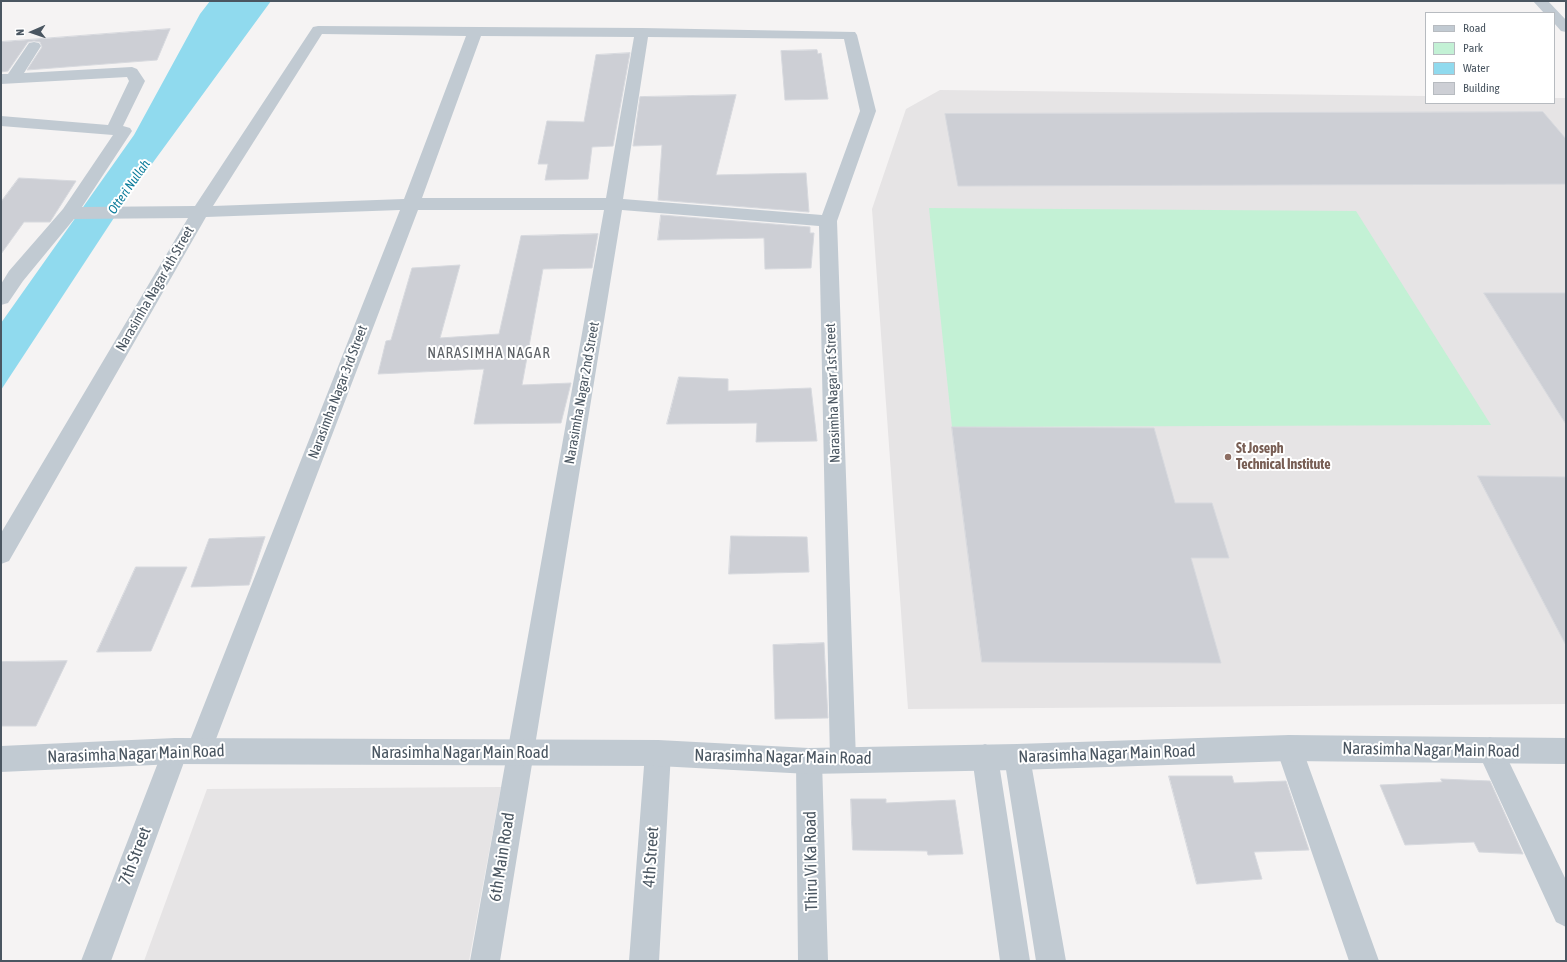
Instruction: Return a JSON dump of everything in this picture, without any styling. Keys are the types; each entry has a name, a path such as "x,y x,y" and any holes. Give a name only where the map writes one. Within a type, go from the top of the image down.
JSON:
{"street":[{"path":"1540,1 1551,12"},
{"path":"1555,16 1566,28"},
{"name":"Narasimha Nagar 4th Street","path":"1,554 200,212 318,30 475,32"},
{"path":"475,32 642,32"},
{"name":"Narasimha Nagar 3rd Street","path":"187,751 411,204 475,32"},
{"name":"Narasimha Nagar 1st Street","path":"642,32 850,35 868,111 828,221 843,760"},
{"name":"Narasimha Nagar 2nd Street","path":"520,754 642,32"},
{"path":"7,78 34,46"},
{"path":"7,78 132,72 137,81 113,130"},
{"path":"1,121 124,131 70,213 8,276 1,298"},
{"path":"70,213 200,212 411,204 614,204 828,221"},
{"path":"1289,748 1364,961"},
{"name":"Narasimha Nagar Main Road","path":"1,758 187,751 520,754 658,753 809,761 1017,757 1289,748 1490,750 1563,756"},
{"path":"1490,750 1566,912"},
{"name":"7th Street","path":"96,961 187,751"},
{"name":"4th Street","path":"644,961 658,753"},
{"name":"6th Main Road","path":"485,961 520,754"},
{"path":"985,757 1015,961"},
{"path":"1017,757 1051,961"},
{"name":"Thiru Vi Ka Road","path":"809,761 813,961"}],"shaded area":[{"name":"St Joseph Technical Institute","path":"940,90 1425,96 1425,104 1555,104 1555,98 1566,98 1566,704 908,709 872,209 906,109"},
{"path":"501,787 469,961 144,961 207,789"}],"green space":[{"path":"929,208 1356,211 1491,425 952,427"}],"water":[{"name":"Otteri Nullah","path":"210,1 271,1 127,198 1,390 1,323 134,135 200,14"}],"building":[{"path":"170,29 157,60 27,70 42,47 40,42 34,41 28,42 8,71 1,72 1,42"},
{"path":"817,50 818,54 821,53 828,99 785,100 781,51"},
{"path":"630,53 613,146 592,147 588,179 545,180 548,164 538,164 547,121 584,122 596,55"},
{"path":"736,95 716,175 806,173 809,212 658,200 662,145 633,146 640,97"},
{"path":"1543,112 1566,139 1566,184 958,186 945,114"},
{"path":"19,178 76,181 50,222 24,222 1,254 1,202"},
{"path":"661,215 810,227 810,233 814,233 811,268 765,269 764,238 658,240"},
{"path":"598,234 592,268 543,269 522,385 571,383 561,423 474,424 484,369 378,374 386,341 391,340 412,268 460,265 440,338 499,334 521,236"},
{"path":"1484,293 1566,293 1566,424"},
{"path":"679,377 728,379 728,391 811,388 817,441 756,442 757,423 667,424"},
{"path":"952,427 1154,428 1175,503 1212,503 1229,558 1191,558 1221,663 982,662"},
{"path":"1478,476 1566,477 1566,645"},
{"path":"731,536 807,537 809,572 729,574"},
{"path":"265,537 249,585 191,587 209,539"},
{"path":"136,567 187,567 151,651 97,652"},
{"path":"824,643 828,718 775,719 773,645"},
{"path":"67,661 36,726 1,726 1,662"},
{"path":"1169,776 1232,776 1234,783 1286,781 1309,850 1254,852 1262,879 1197,884"},
{"path":"1441,779 1490,781 1523,854 1479,852 1474,842 1405,845 1380,785 1442,782"},
{"path":"851,799 886,799 886,803 955,800 963,854 928,855 927,851 853,850"}],"place":[{"name":"St Joseph Technical Institute","path":"1228,457"}],"district":[{"name":"NARASIMHA NAGAR","path":"489,353"}]}
